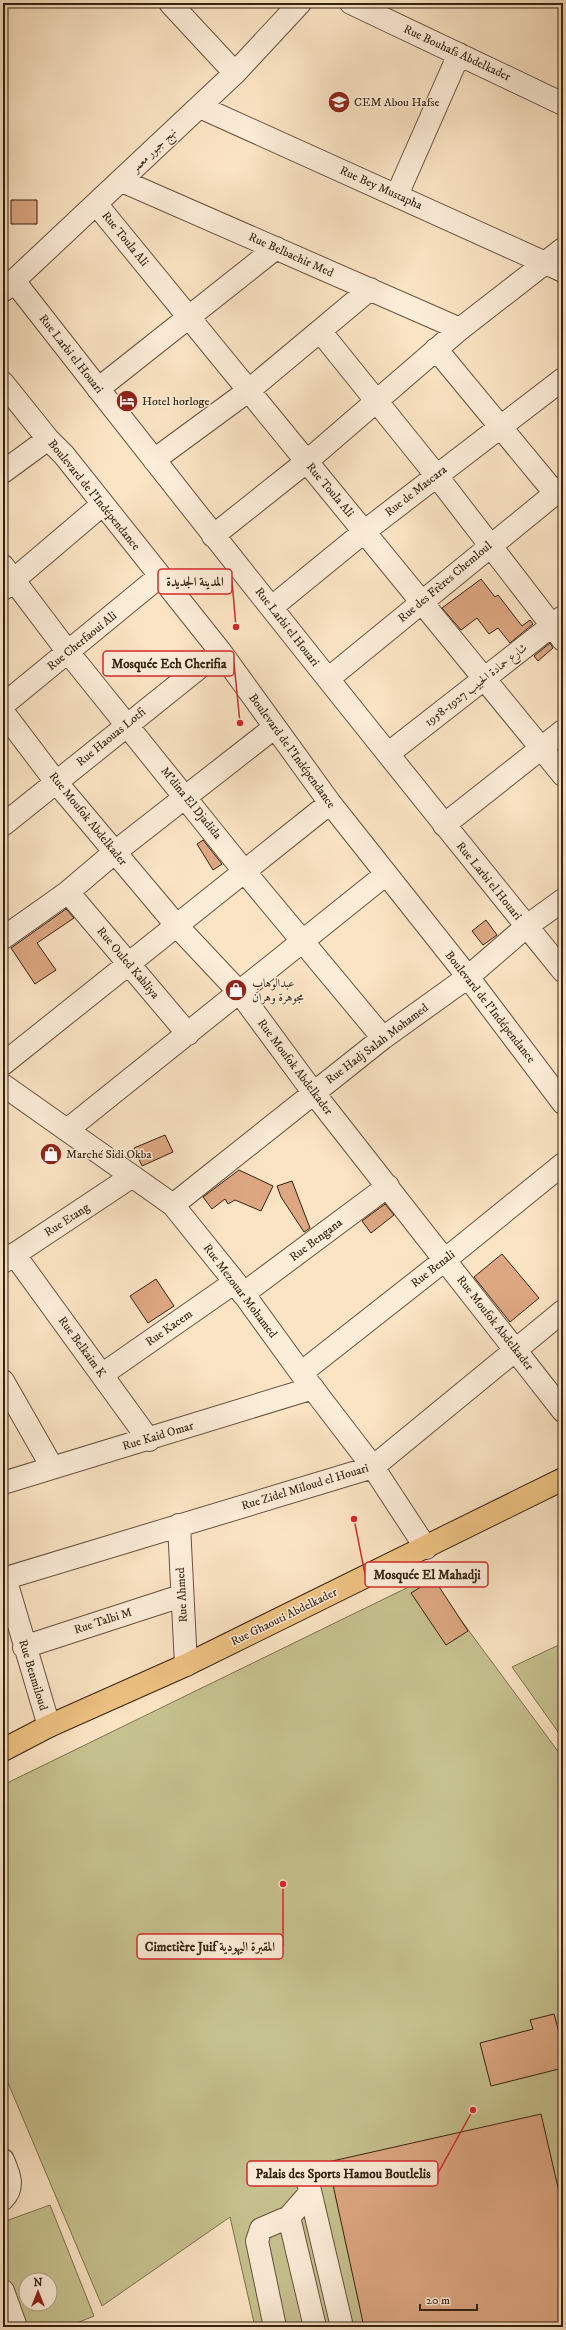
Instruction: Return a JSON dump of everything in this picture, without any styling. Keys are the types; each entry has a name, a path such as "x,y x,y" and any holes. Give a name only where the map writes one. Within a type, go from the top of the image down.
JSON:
{"main road":[{"name":"Rue Ghaouti Abdelkader","path":"3,1750 49,1726 186,1665 426,1548 563,1479"}],"street":[{"path":"170,3 235,73"},
{"name":"نهج جبور معمر","path":"8,286 97,205 200,107 235,73 300,3"},
{"name":"Rue Bouhafs Abdelkader","path":"351,3 563,104"},
{"path":"397,196 459,54"},
{"name":"Rue Bey Mustapha","path":"200,107 555,267"},
{"name":"Rue Belbachir Med","path":"122,181 460,329"},
{"name":"Rue Toula Ali","path":"97,205 563,775"},
{"path":"98,389 276,248"},
{"path":"213,536 306,462 460,329 555,267 563,249"},
{"name":"Rue Larbi el Houari","path":"8,286 98,389 213,536 272,607 328,679 389,753 444,825 563,971"},
{"path":"154,460 248,391 370,289"},
{"path":"320,331 559,628"},
{"path":"436,350 500,427 559,490"},
{"name":"Rue de Mascara","path":"272,607 364,531 563,379"},
{"name":"Boulevard de l'Indépendance","path":"3,383 48,439 64,455 220,651 330,803 385,875 468,977 563,1103"},
{"path":"3,472 48,439"},
{"name":"Rue des Frères Chemloul","path":"328,679 422,603 491,544 559,490"},
{"path":"7,578 103,504"},
{"name":"Rue Cherfaoui Ali","path":"3,705 160,576"},
{"name":"M'dina El Djadida","path":"7,578 186,796 244,872 383,1038"},
{"name":"شارع حمادة الحبيب 1927-1958","path":"389,753 483,679 559,628"},
{"name":"Rue Haouas Lotfi","path":"3,825 126,724 220,651"},
{"name":"Rue Moufok Abdelkader","path":"3,712 56,782 177,926 240,993 313,1092 446,1259 515,1349 561,1404"},
{"path":"3,938 68,892 115,852 275,727"},
{"path":"444,825 563,731"},
{"path":"3,1064 330,803"},
{"path":"67,1130 240,993 385,875"},
{"name":"Rue Ouled Kabliya","path":"68,892 188,1034"},
{"name":"Rue Hadj Salah Mohamed","path":"173,1205 313,1092 383,1038 468,977 527,926 563,900"},
{"name":"Rue Mezouar Mohamed","path":"3,1085 131,1177 173,1205 239,1288 373,1466 426,1548"},
{"name":"Rue Benali","path":"307,1380 446,1259 563,1164"},
{"name":"Rue Etang","path":"9,1258 131,1177"},
{"name":"Rue Bengana","path":"239,1288 388,1186"},
{"name":"Rue Belkaim K","path":"9,1258 103,1374 149,1440"},
{"name":"Rue Kacem","path":"103,1374 239,1288"},
{"name":"Rue Zidel Miloud el Houari","path":"4,1578 373,1466 563,1311"},
{"name":"Rue Kaid Omar","path":"3,1483 52,1467 149,1440 307,1380"},
{"path":"3,1382 52,1467"},
{"name":"Rue Ahmed","path":"178,1525 186,1665"},
{"name":"Rue Benmiloud","path":"4,1578 49,1726"},
{"name":"Rue Talbi M","path":"24,1647 181,1596"},
{"path":"3,2160 11,2179 11,2186 3,2199"},
{"path":"275,2327 257,2241 261,2229 289,2217 308,2186 342,2327"},
{"path":"289,2217 315,2327"},
{"path":"3,2292 16,2327"}],"shaded area":[{"path":"429,1577 563,1758 563,1983 559,1986 563,2002 563,2321 541,2327 255,2327 230,2217 102,2306 3,2071 3,1785"},
{"path":"563,1643 563,1739 512,1667"},
{"path":"50,2205 94,2316 67,2327 27,2327 21,2312 58,2312 58,2272 18,2272 18,2305 3,2268 3,2222"}],"building":[{"path":"11,200 37,200 37,224 11,224"},
{"path":"481,579 495,597 498,595 522,626 530,620 533,624 510,643 498,628 489,634 477,618 461,630 442,608"},
{"path":"550,643 553,648 538,661 534,656"},
{"path":"203,840 222,864 213,870 197,844"},
{"path":"66,909 74,918 37,943 56,970 35,984 11,948"},
{"path":"486,920 497,935 483,945 472,931"},
{"path":"165,1135 173,1152 142,1166 134,1148"},
{"path":"239,1170 273,1186 261,1211 235,1200 228,1204 225,1199 212,1209 203,1197"},
{"path":"292,1181 310,1228 304,1232 281,1197 277,1186"},
{"path":"385,1204 394,1215 371,1233 362,1221"},
{"path":"502,1254 539,1298 510,1322 474,1277"},
{"path":"156,1279 174,1306 148,1323 130,1296"},
{"path":"434,1579 468,1631 446,1645 411,1593"},
{"path":"554,2014 563,2047 563,2068 491,2086 480,2043 533,2029 530,2020"},
{"path":"541,2114 563,2209 563,2327 364,2327 328,2162"}],"place":[{"name":"CEM Abou Hafse","path":"339,102"},
{"name":"Hotel horloge","path":"127,401"},
{"name":"المدينة الجديدة","path":"236,627"},
{"name":"Mosquée Ech Cherifia","path":"240,723"},
{"name":"عبدالوهاب مجوهرة وهران","path":"236,990"},
{"name":"Marché Sidi Okba","path":"51,1154"},
{"name":"Mosquée El Mahadji","path":"354,1519"},
{"name":"Cimetière Juif المقبرة اليهودية","path":"283,1884"},
{"name":"Palais des Sports Hamou Boutlelis","path":"473,2110"}]}
